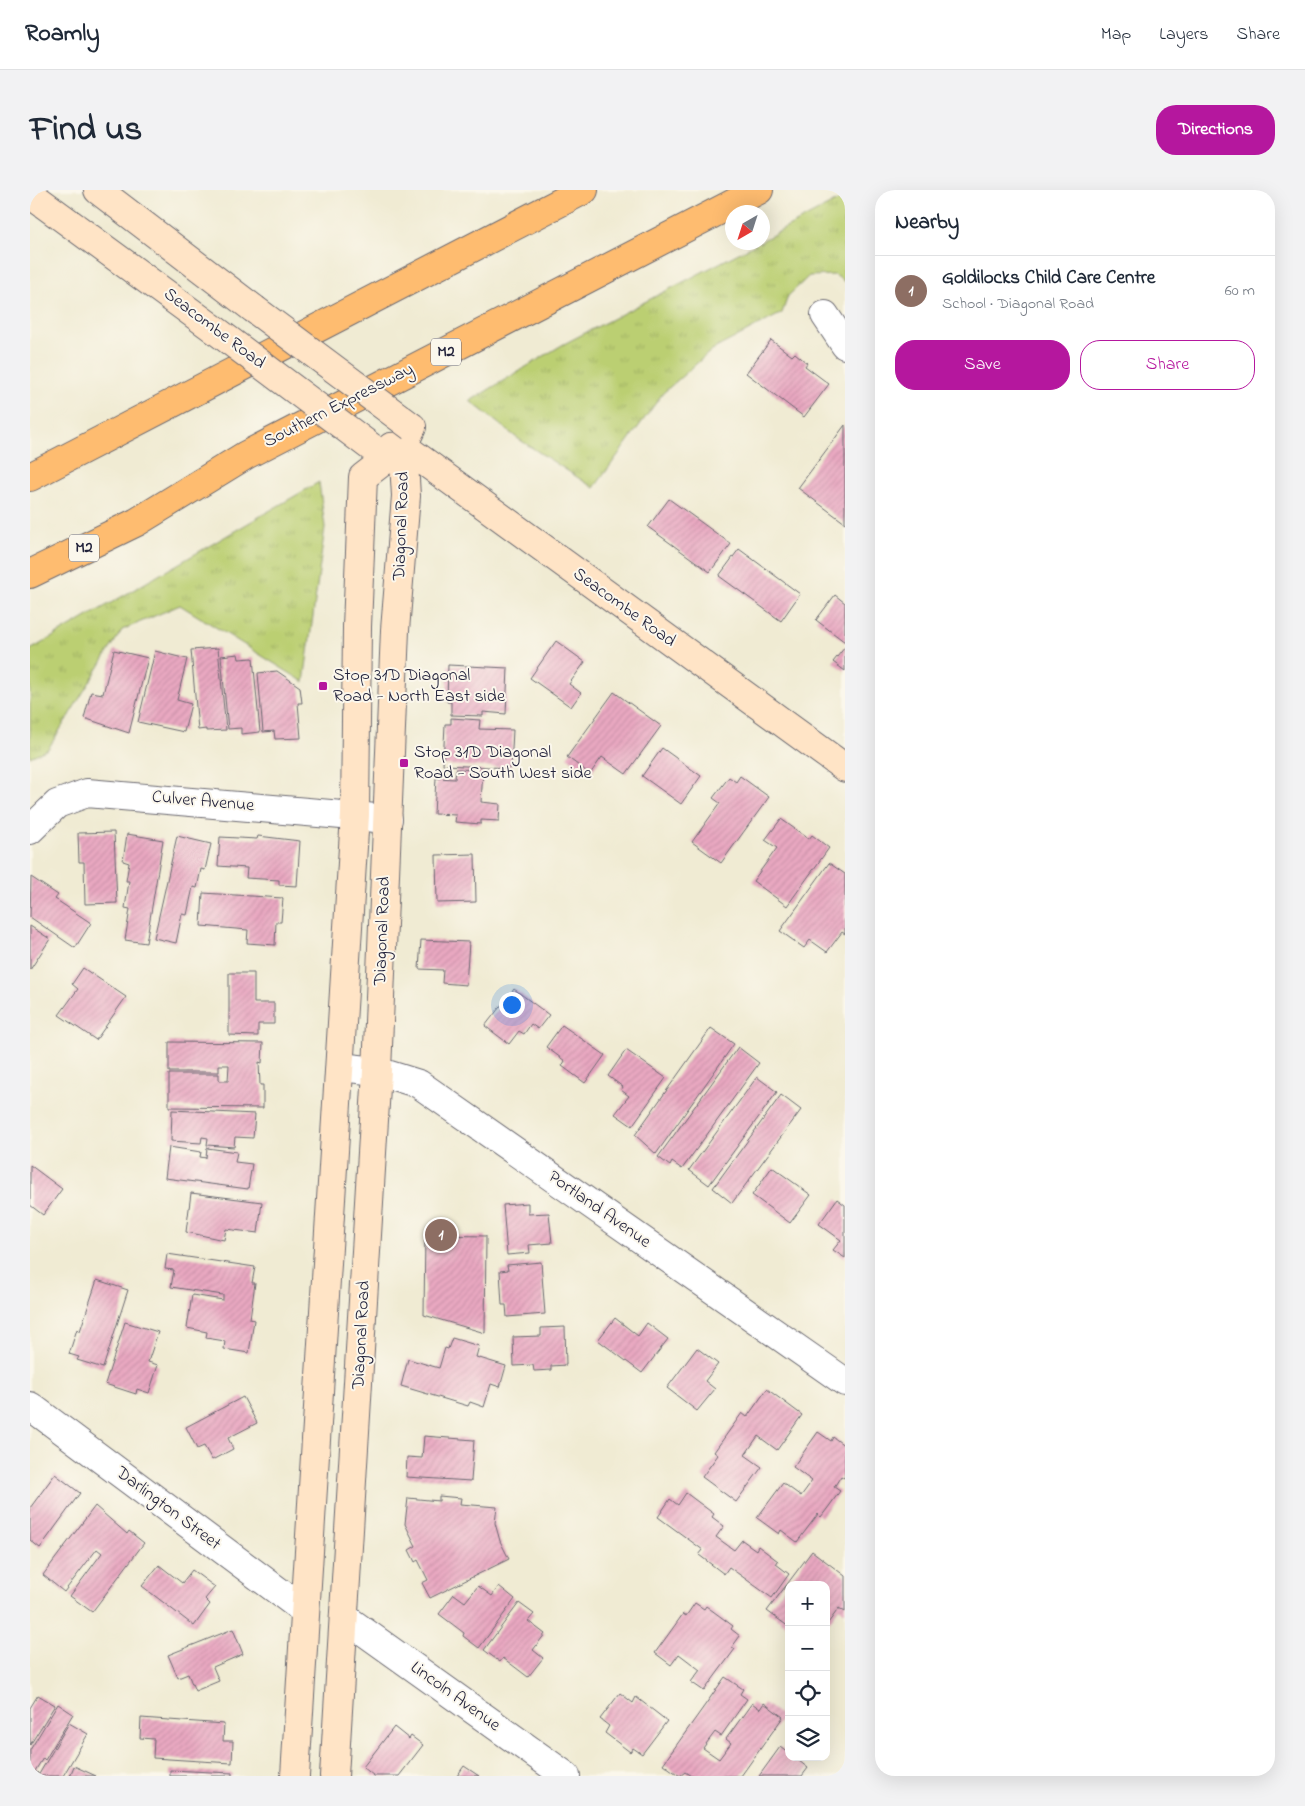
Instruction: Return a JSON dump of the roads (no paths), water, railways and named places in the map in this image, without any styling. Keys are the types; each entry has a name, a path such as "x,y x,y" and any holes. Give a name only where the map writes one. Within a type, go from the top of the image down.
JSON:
{"highway":[{"path":"30,476 584,190"},
{"name":"Southern Expressway","path":"30,574 137,522 246,455 759,190"},
{"path":"30,588 137,522"}],"main road":[{"name":"Seacombe Road","path":"98,190 254,308 407,437 845,768"},
{"name":"Seacombe Road","path":"30,194 371,447 407,437"},
{"name":"Diagonal Road","path":"295,1776 355,815 357,627 363,477 407,437"},
{"name":"Diagonal Road","path":"334,1776 378,1071 396,630 406,496 407,437"},
{"path":"305,1611 345,1618"}],"street":[{"path":"824,315 845,345"},
{"name":"Culver Avenue","path":"30,830 57,804 87,793 388,819"},
{"name":"Portland Avenue","path":"340,1067 378,1071 419,1084 845,1382"},
{"name":"Darlington Street","path":"30,1406 305,1611"},
{"name":"Lincoln Avenue","path":"345,1618 566,1776"}],"place":[{"name":"Stop 31D Diagonal Road - North East side","path":"323,686"},
{"name":"Stop 31D Diagonal Road - South West side","path":"404,763"},
{"name":"Goldilocks Child Care Centre","path":"441,1235"}]}
